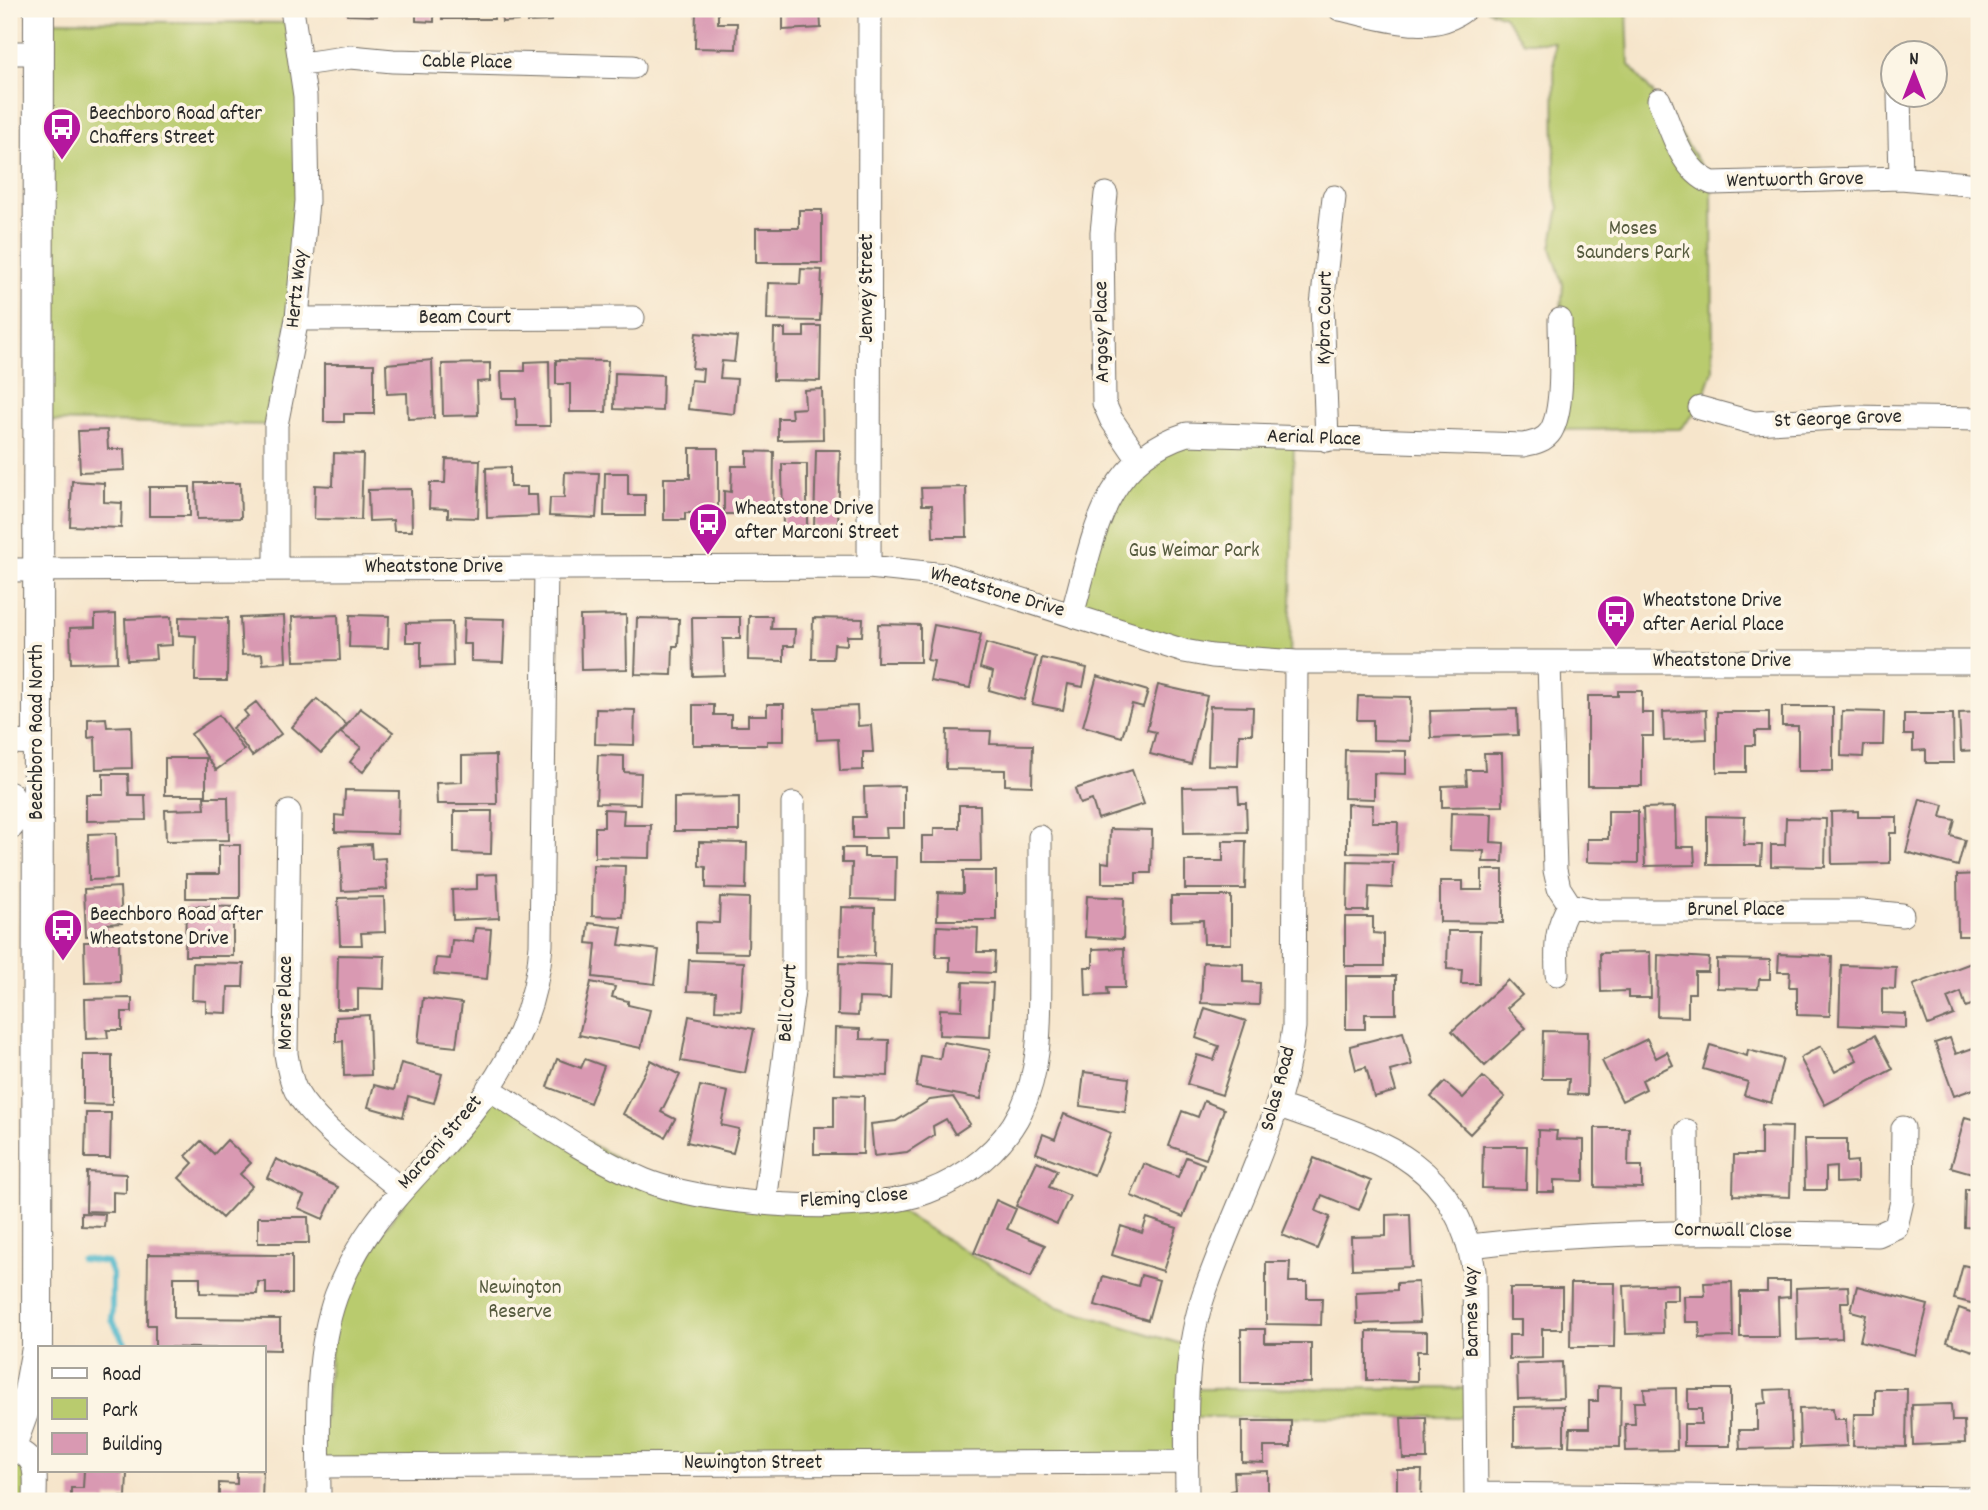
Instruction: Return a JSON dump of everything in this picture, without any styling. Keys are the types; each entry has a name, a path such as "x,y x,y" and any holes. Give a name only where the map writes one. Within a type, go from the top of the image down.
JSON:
{"main road":[{"name":"Beechboro Road North","path":"9,1448 27,1402 37,1348 39,743 23,570 39,9"},
{"name":"Beechboro Road North","path":"9,797 9,825"}],"street":[{"name":"Hertz Way","path":"276,569 276,425 297,319 306,201 307,130 302,64 292,9"},
{"name":"Jenvey Street","path":"869,567 870,9"},
{"path":"1340,9 1411,24 1451,21 1465,9"},
{"path":"9,53 38,53"},
{"name":"Cable Place","path":"302,64 351,57 393,61 633,67"},
{"name":"Wentworth Grove","path":"1659,100 1688,166 1698,177 1712,183 1901,178 1979,185"},
{"path":"1899,108 1901,178"},
{"name":"Argosy Place","path":"1106,194 1102,232 1104,403 1111,419 1139,460"},
{"name":"Kybra Court","path":"1327,440 1322,305 1334,197"},
{"name":"Beam Court","path":"297,319 633,318"},
{"name":"Aerial Place","path":"1072,615 1104,506 1125,472 1153,448 1187,434 1523,445 1541,441 1552,430 1560,393 1560,320"},
{"name":"St George Grove","path":"1700,408 1754,423 1851,418 1979,419"},
{"name":"Wheatstone Drive","path":"23,570 869,567 945,575 1184,651 1296,662 1979,662"},
{"name":"Marconi Street","path":"319,1501 321,1370 326,1328 351,1262 380,1212 471,1114 488,1088 527,1018 540,968 546,568"},
{"name":"Solas Road","path":"1186,1501 1187,1399 1194,1330 1203,1295 1279,1106 1289,1067 1294,1027 1296,662"},
{"path":"1549,662 1555,870 1559,888 1570,905 1560,919 1558,929 1557,974"},
{"path":"9,742 39,743"},
{"name":"Bell Court","path":"765,1202 793,990 793,804"},
{"name":"Morse Place","path":"289,812 286,1054 290,1078 297,1093 324,1122 400,1189"},
{"name":"Fleming Close","path":"488,1088 578,1144 645,1180 716,1198 765,1202 861,1203 895,1201 926,1193 953,1180 1006,1137 1031,1083 1039,1047 1040,837"},
{"name":"Brunel Place","path":"1570,905 1597,911 1861,911 1902,915"},
{"name":"Barnes Way","path":"1279,1106 1375,1139 1405,1154 1451,1204 1470,1246 1474,1271 1476,1497"},
{"name":"Cornwall Close","path":"1470,1246 1558,1235 1688,1230 1878,1235 1896,1227 1902,1201 1903,1128"},
{"path":"1687,1131 1688,1230"},
{"path":"9,1448 25,1453 32,1462 35,1501"},
{"name":"Newington Street","path":"319,1466 1186,1462"},
{"path":"1476,1497 1979,1499"}],"green space":[{"name":"Moses Saunders Park","path":"1486,9 1627,9 1629,65 1659,100 1712,183 1713,371 1700,408 1680,429 1552,430 1563,284 1551,248 1559,208 1555,189 1554,42 1523,42 1504,16"},
{"path":"39,21 295,23 307,130 276,425 39,421"},
{"name":"Gus Weimar Park","path":"1294,439 1290,662 1212,656 1072,615 1104,507 1170,440"},
{"name":"Newington Reserve","path":"488,1088 675,1190 884,1202 1058,1307 1192,1347 1188,1389 1474,1388 1474,1417 1187,1417 1187,1462 319,1466 337,1294"},
{"path":"9,1451 25,1453 35,1501 9,1501"}],"building":[{"path":"347,9 378,9 377,16 347,15"},
{"path":"389,9 434,9 434,22 416,21 416,14 388,13"},
{"path":"442,9 494,9 494,19 442,19"},
{"path":"501,9 518,9 518,21 502,22"},
{"path":"527,9 552,9 552,21 527,22"},
{"path":"557,9 606,9 606,12 557,14"},
{"path":"696,9 718,9 718,23 737,23 736,49 695,48"},
{"path":"783,9 820,9 821,28 783,30"},
{"path":"799,210 822,210 822,263 756,263 756,228 799,228"},
{"path":"801,269 822,270 820,321 767,320 768,283 800,284"},
{"path":"804,326 821,326 820,381 773,380 774,329 785,329 785,337 804,337"},
{"path":"696,333 737,337 734,362 722,361 720,378 737,379 734,414 688,409 691,380 702,381 703,369 692,368"},
{"path":"432,360 434,418 408,419 407,393 387,394 386,364"},
{"path":"556,360 608,361 606,412 570,412 570,384 556,384"},
{"path":"549,361 550,426 517,426 516,398 502,398 501,371 525,371 525,362"},
{"path":"490,363 490,381 477,382 478,415 443,416 442,364"},
{"path":"324,364 374,364 374,414 344,414 344,422 324,422"},
{"path":"615,373 663,375 662,411 614,409"},
{"path":"822,389 823,439 778,440 778,418 792,418 791,409 805,408 804,390"},
{"path":"107,430 108,449 124,449 125,470 80,472 78,431"},
{"path":"690,448 718,448 718,513 685,513 685,520 664,520 664,478 690,478"},
{"path":"816,450 840,450 838,528 814,527"},
{"path":"747,451 774,452 773,514 724,514 724,491 731,492 732,466 747,466"},
{"path":"334,453 363,454 361,520 314,519 315,485 333,486"},
{"path":"446,459 480,460 478,518 448,517 448,509 429,508 430,483 445,483"},
{"path":"782,464 807,464 807,533 783,533"},
{"path":"510,467 510,487 527,487 527,495 537,495 538,516 487,518 486,468"},
{"path":"565,472 599,473 596,518 549,516 550,498 564,498"},
{"path":"605,473 628,473 628,495 645,495 645,516 604,516"},
{"path":"72,481 104,483 104,502 122,503 121,528 70,526"},
{"path":"196,483 240,483 241,518 197,519"},
{"path":"149,487 190,487 190,516 149,516"},
{"path":"966,487 967,537 933,537 932,505 922,505 921,488"},
{"path":"411,489 412,531 394,531 393,520 369,521 368,490"},
{"path":"116,614 117,662 71,663 70,628 95,627 95,615"},
{"path":"338,615 340,660 294,661 292,617"},
{"path":"350,615 389,616 388,648 349,647"},
{"path":"626,615 627,669 581,670 580,616"},
{"path":"284,616 286,662 263,664 262,654 242,655 240,618"},
{"path":"749,616 772,616 771,629 795,629 794,646 784,646 784,661 748,660"},
{"path":"171,617 172,645 155,646 156,659 127,660 125,619"},
{"path":"179,617 228,618 227,681 195,681 196,636 179,635"},
{"path":"692,617 740,617 740,639 723,639 724,675 693,676"},
{"path":"464,618 505,619 503,662 471,661 471,644 463,644"},
{"path":"637,618 679,619 678,646 673,646 672,675 635,674"},
{"path":"813,618 863,619 862,636 847,636 847,645 834,644 833,659 812,659"},
{"path":"452,622 453,666 421,667 421,642 406,642 406,623"},
{"path":"878,624 920,625 920,662 877,662"},
{"path":"934,625 981,634 970,688 930,681 934,661 927,660"},
{"path":"986,643 1036,657 1024,700 989,690 993,672 980,668"},
{"path":"1042,658 1087,668 1083,687 1068,684 1063,710 1032,704"},
{"path":"1097,676 1148,691 1143,707 1132,704 1122,737 1083,726"},
{"path":"1158,685 1207,696 1191,764 1150,754 1156,732 1147,730"},
{"path":"1618,691 1642,691 1642,713 1653,713 1653,736 1642,736 1642,786 1588,786 1588,696 1618,696"},
{"path":"1358,696 1411,697 1410,741 1373,740 1373,720 1357,720"},
{"path":"317,699 347,725 321,753 292,727"},
{"path":"256,702 281,734 252,756 232,728 248,716 244,711"},
{"path":"767,704 784,704 784,741 767,741 767,745 693,745 693,705 714,705 714,715 731,715 731,726 748,726 748,715 767,715"},
{"path":"857,706 858,726 871,725 873,752 863,752 863,770 840,771 838,739 817,740 815,708"},
{"path":"1210,706 1253,707 1252,734 1239,734 1238,766 1208,765"},
{"path":"1782,707 1833,707 1833,771 1798,771 1798,726 1782,726"},
{"path":"360,708 393,732 363,772 350,762 361,747 341,733"},
{"path":"596,709 635,710 634,745 595,744"},
{"path":"1517,709 1518,735 1431,738 1430,711"},
{"path":"1706,710 1707,739 1664,741 1663,712"},
{"path":"1842,711 1884,712 1883,745 1864,745 1863,757 1841,756"},
{"path":"1717,712 1769,712 1769,731 1755,731 1755,745 1746,745 1746,772 1717,772"},
{"path":"1979,712 1979,750 1961,751 1959,713"},
{"path":"1904,714 1953,714 1954,763 1926,763 1926,750 1913,751 1913,735 1904,735"},
{"path":"219,715 244,750 216,770 191,734"},
{"path":"106,718 107,727 131,726 132,768 96,769 95,737 88,738 88,719"},
{"path":"947,730 991,731 990,744 1033,745 1032,786 1005,785 1005,770 946,769"},
{"path":"1345,750 1406,751 1406,774 1374,773 1374,799 1344,798"},
{"path":"1484,753 1502,753 1503,806 1442,807 1442,786 1467,785 1466,770 1485,770"},
{"path":"496,755 497,804 437,804 436,783 462,782 462,756"},
{"path":"598,755 624,756 624,772 641,773 640,804 596,803"},
{"path":"165,758 206,758 206,795 165,795"},
{"path":"1132,770 1144,804 1098,819 1092,800 1080,804 1075,789"},
{"path":"103,774 128,774 129,795 145,795 146,820 86,821 86,794 103,794"},
{"path":"904,786 904,828 886,828 887,838 853,838 853,817 865,817 864,787"},
{"path":"1238,786 1239,803 1246,803 1247,832 1184,833 1183,787"},
{"path":"345,790 399,791 398,834 335,832 335,815 344,816"},
{"path":"204,797 228,797 229,840 166,841 165,810 205,809"},
{"path":"739,797 739,831 674,831 674,798"},
{"path":"1920,799 1944,805 1941,817 1955,820 1951,836 1965,840 1958,866 1906,852"},
{"path":"1347,804 1373,805 1372,822 1398,822 1397,854 1347,853"},
{"path":"959,805 980,805 981,861 922,861 922,836 934,836 934,828 959,828"},
{"path":"1675,807 1676,847 1694,847 1695,865 1645,866 1643,808"},
{"path":"604,809 624,810 623,825 651,825 650,858 595,857 595,827 604,827"},
{"path":"454,811 492,811 491,854 454,853"},
{"path":"1608,811 1638,811 1638,863 1587,862 1587,839 1608,839"},
{"path":"1858,811 1858,817 1897,817 1897,833 1890,833 1890,863 1832,864 1831,812"},
{"path":"1451,813 1492,814 1491,842 1504,843 1503,862 1483,862 1484,851 1450,850"},
{"path":"1707,816 1745,817 1744,845 1762,845 1761,865 1707,865"},
{"path":"1786,818 1826,819 1825,867 1771,866 1771,845 1785,845"},
{"path":"1110,829 1152,830 1151,873 1136,873 1136,883 1102,883 1102,862 1109,863"},
{"path":"116,833 117,879 89,880 88,834"},
{"path":"1223,841 1246,841 1245,889 1185,889 1185,861 1223,861"},
{"path":"699,842 747,843 746,889 706,888 706,867 699,866"},
{"path":"371,844 372,859 385,858 387,889 342,891 340,846"},
{"path":"219,845 240,845 240,898 186,898 186,874 219,874"},
{"path":"842,848 864,848 864,857 896,857 895,900 851,899 852,863 842,863"},
{"path":"1348,861 1393,862 1392,888 1369,887 1368,911 1347,911"},
{"path":"593,865 625,866 623,917 592,916"},
{"path":"1482,870 1503,870 1503,923 1440,922 1440,881 1463,881 1463,890 1482,890"},
{"path":"963,871 996,871 996,920 937,920 938,892 963,893"},
{"path":"497,874 499,918 453,920 452,890 477,889 477,875"},
{"path":"1979,874 1979,936 1958,936 1957,875"},
{"path":"120,887 122,923 107,924 107,935 86,936 84,889"},
{"path":"1087,896 1124,898 1123,939 1085,937"},
{"path":"1171,896 1231,896 1231,944 1204,944 1203,920 1171,921"},
{"path":"384,897 385,932 361,933 362,945 340,945 338,898"},
{"path":"720,897 749,898 748,953 696,952 696,922 719,923"},
{"path":"186,906 242,907 242,922 233,922 233,956 185,956"},
{"path":"841,907 875,908 874,956 840,955"},
{"path":"1345,917 1373,917 1373,933 1384,934 1384,966 1345,966"},
{"path":"589,923 622,927 619,945 659,950 655,984 593,977 596,944 587,943"},
{"path":"937,926 978,928 977,952 995,952 994,973 950,971 950,957 936,957"},
{"path":"475,928 491,929 487,979 434,974 436,958 450,959 452,940 473,942"},
{"path":"1448,931 1480,931 1479,984 1461,984 1462,970 1447,969"},
{"path":"84,942 119,942 120,982 85,983"},
{"path":"1124,948 1125,988 1107,988 1108,995 1086,996 1085,967 1093,967 1093,949"},
{"path":"1650,952 1651,998 1628,998 1628,991 1601,992 1600,953"},
{"path":"1779,954 1832,956 1830,1016 1797,1015 1797,987 1789,987 1790,972 1778,972"},
{"path":"338,955 385,956 384,989 358,988 358,1009 337,1009"},
{"path":"1658,955 1709,958 1708,972 1695,972 1695,993 1688,993 1688,1017 1657,1016"},
{"path":"1717,959 1770,960 1770,979 1759,979 1758,989 1717,988"},
{"path":"689,960 744,962 741,1011 715,1010 716,992 687,991"},
{"path":"1979,960 1979,1002 1966,1007 1961,992 1947,998 1954,1015 1928,1025 1913,985"},
{"path":"1203,962 1243,964 1243,982 1260,983 1259,1005 1201,1003"},
{"path":"193,963 244,964 243,987 228,987 227,1013 206,1012 206,1001 192,1000"},
{"path":"839,963 891,965 890,999 859,998 858,1016 838,1015"},
{"path":"1841,965 1896,967 1895,989 1882,988 1882,1013 1906,1014 1906,1028 1839,1025"},
{"path":"1346,976 1396,976 1396,1014 1365,1014 1365,1029 1346,1029"},
{"path":"1508,980 1522,995 1507,1008 1526,1028 1485,1066 1452,1031"},
{"path":"591,982 615,987 612,997 628,1001 628,1005 650,1010 641,1048 579,1035"},
{"path":"963,982 993,983 990,1037 939,1035 940,1009 962,1010"},
{"path":"132,998 132,1012 122,1012 122,1030 107,1030 108,1038 86,1039 85,999"},
{"path":"423,998 462,1003 456,1047 418,1043"},
{"path":"1205,1008 1246,1021 1222,1095 1187,1084 1197,1055 1214,1060 1219,1046 1196,1038"},
{"path":"369,1015 371,1075 344,1076 343,1041 336,1042 336,1017"},
{"path":"689,1016 754,1029 745,1073 681,1061"},
{"path":"835,1028 860,1029 860,1039 889,1040 888,1076 834,1074"},
{"path":"1543,1031 1588,1032 1587,1095 1568,1094 1569,1079 1542,1079"},
{"path":"1403,1032 1412,1065 1390,1071 1396,1091 1374,1097 1366,1067 1356,1070 1350,1046"},
{"path":"1875,1035 1893,1069 1825,1105 1800,1058 1821,1046 1835,1072 1857,1060 1850,1048"},
{"path":"1950,1038 1956,1054 1979,1046 1979,1087 1954,1096 1935,1043"},
{"path":"1647,1039 1656,1058 1667,1052 1673,1065 1642,1080 1646,1089 1622,1101 1602,1061"},
{"path":"943,1042 990,1050 981,1099 916,1087 921,1056 940,1059"},
{"path":"1710,1045 1747,1056 1748,1050 1783,1059 1771,1103 1744,1095 1748,1082 1703,1069"},
{"path":"83,1055 112,1055 112,1105 83,1104"},
{"path":"557,1059 581,1068 585,1059 604,1066 590,1103 547,1087"},
{"path":"651,1060 680,1075 661,1112 675,1119 665,1137 623,1114"},
{"path":"401,1063 442,1074 434,1103 408,1096 403,1117 368,1107 374,1085 394,1090"},
{"path":"1084,1072 1129,1078 1125,1112 1080,1106"},
{"path":"1483,1077 1505,1097 1470,1134 1431,1097 1445,1082 1463,1098"},
{"path":"700,1086 728,1092 721,1125 739,1129 733,1153 687,1142"},
{"path":"834,1095 864,1096 863,1154 814,1154 814,1127 834,1127"},
{"path":"953,1097 970,1124 955,1134 946,1119 933,1126 934,1135 907,1152 874,1156 871,1124 896,1121 930,1100"},
{"path":"1204,1101 1224,1109 1206,1159 1169,1146 1182,1111 1198,1117"},
{"path":"86,1113 111,1113 110,1158 85,1158"},
{"path":"1064,1114 1111,1133 1094,1175 1036,1153 1043,1134 1055,1139"},
{"path":"1965,1117 1979,1121 1979,1175 1951,1167"},
{"path":"1761,1126 1792,1127 1790,1197 1733,1195 1734,1155 1761,1155"},
{"path":"1595,1128 1629,1128 1628,1166 1642,1166 1642,1188 1595,1187"},
{"path":"1538,1130 1557,1131 1556,1139 1584,1140 1584,1181 1554,1180 1554,1192 1537,1192"},
{"path":"1804,1139 1847,1139 1847,1162 1857,1161 1857,1182 1836,1183 1836,1167 1826,1168 1826,1190 1805,1190"},
{"path":"227,1140 251,1163 240,1174 252,1186 222,1218 179,1178 193,1163 186,1156 201,1141 214,1154"},
{"path":"1483,1146 1527,1146 1526,1189 1482,1188"},
{"path":"1186,1157 1204,1164 1183,1217 1131,1196 1144,1164 1178,1177"},
{"path":"1314,1158 1371,1181 1359,1210 1322,1195 1316,1211 1330,1217 1317,1249 1282,1235"},
{"path":"276,1159 338,1187 323,1219 298,1208 304,1196 267,1178"},
{"path":"1037,1161 1057,1170 1049,1187 1070,1196 1057,1224 1016,1206"},
{"path":"87,1172 126,1174 126,1193 113,1192 113,1212 86,1211"},
{"path":"1965,1189 1979,1189 1979,1228 1964,1227"},
{"path":"996,1200 1016,1209 1007,1229 1045,1245 1031,1277 974,1253"},
{"path":"81,1213 105,1214 104,1227 81,1226"},
{"path":"1410,1214 1412,1267 1352,1269 1351,1237 1386,1236 1386,1215"},
{"path":"258,1217 308,1217 309,1243 258,1243"},
{"path":"1147,1218 1177,1228 1163,1271 1112,1255 1121,1226 1142,1233"},
{"path":"148,1254 292,1255 292,1294 266,1294 266,1282 258,1282 257,1294 200,1293 200,1277 174,1277 174,1318 280,1319 280,1350 266,1350 266,1346 155,1346 155,1325 147,1325"},
{"path":"1266,1262 1290,1262 1289,1282 1307,1282 1307,1298 1322,1298 1321,1325 1266,1324"},
{"path":"1963,1265 1979,1269 1979,1305 1954,1299"},
{"path":"1141,1275 1159,1280 1148,1320 1095,1305 1103,1276 1138,1286"},
{"path":"1767,1281 1790,1281 1790,1297 1778,1298 1779,1337 1740,1337 1740,1292 1767,1292"},
{"path":"1418,1282 1420,1322 1357,1324 1356,1292 1397,1290 1397,1283"},
{"path":"1732,1282 1733,1337 1700,1338 1699,1322 1685,1322 1684,1296 1705,1296 1704,1283"},
{"path":"1571,1283 1615,1283 1614,1347 1570,1347"},
{"path":"1678,1284 1678,1300 1662,1300 1663,1333 1626,1334 1624,1286"},
{"path":"1848,1286 1849,1302 1841,1302 1842,1338 1797,1340 1796,1288"},
{"path":"1857,1286 1928,1305 1915,1355 1860,1341 1866,1315 1851,1311"},
{"path":"1510,1288 1562,1288 1562,1329 1542,1329 1542,1358 1509,1359 1509,1335 1521,1335 1521,1320 1510,1320"},
{"path":"1959,1308 1979,1315 1979,1353 1947,1342"},
{"path":"1241,1329 1265,1329 1265,1343 1311,1343 1311,1383 1241,1383"},
{"path":"1367,1331 1427,1332 1427,1351 1417,1351 1417,1381 1367,1380"},
{"path":"1562,1362 1563,1398 1518,1399 1517,1364"},
{"path":"1598,1386 1621,1387 1620,1447 1569,1446 1570,1428 1589,1428 1589,1401 1598,1401"},
{"path":"1676,1388 1677,1450 1626,1451 1625,1424 1635,1424 1634,1402 1645,1402 1644,1389"},
{"path":"1688,1389 1730,1389 1730,1446 1684,1446 1684,1424 1701,1424 1701,1409 1688,1409"},
{"path":"1790,1389 1792,1448 1740,1449 1739,1430 1757,1430 1757,1404 1766,1403 1765,1390"},
{"path":"1875,1389 1907,1389 1906,1447 1853,1446 1854,1414 1875,1414"},
{"path":"1951,1404 1952,1421 1964,1421 1965,1443 1913,1445 1912,1405"},
{"path":"1564,1406 1564,1445 1514,1446 1514,1407"},
{"path":"1975,1406 1979,1406 1979,1447 1976,1448"},
{"path":"1833,1408 1834,1419 1846,1419 1847,1446 1800,1448 1799,1409"},
{"path":"1426,1417 1427,1459 1403,1459 1401,1418"},
{"path":"1242,1421 1291,1421 1291,1447 1264,1447 1264,1463 1242,1462"},
{"path":"1397,1470 1422,1470 1421,1501 1397,1501"},
{"path":"1268,1471 1268,1501 1230,1501 1230,1491 1235,1490 1234,1472"},
{"path":"84,1472 127,1473 126,1497 107,1497 107,1501 71,1501 71,1488 83,1488"},
{"path":"237,1472 263,1472 262,1501 219,1501 219,1483 237,1484"}],"waterway":[{"path":"81,1259 107,1262 112,1274 112,1320 126,1346"}],"place":[{"name":"Beechboro Road after Chaffers Street","path":"62,161"},
{"name":"Wheatstone Drive after Marconi Street","path":"708,556"},
{"name":"Wheatstone Drive after Aerial Place","path":"1616,648"},
{"name":"Beechboro Road after Wheatstone Drive","path":"63,962"}]}
